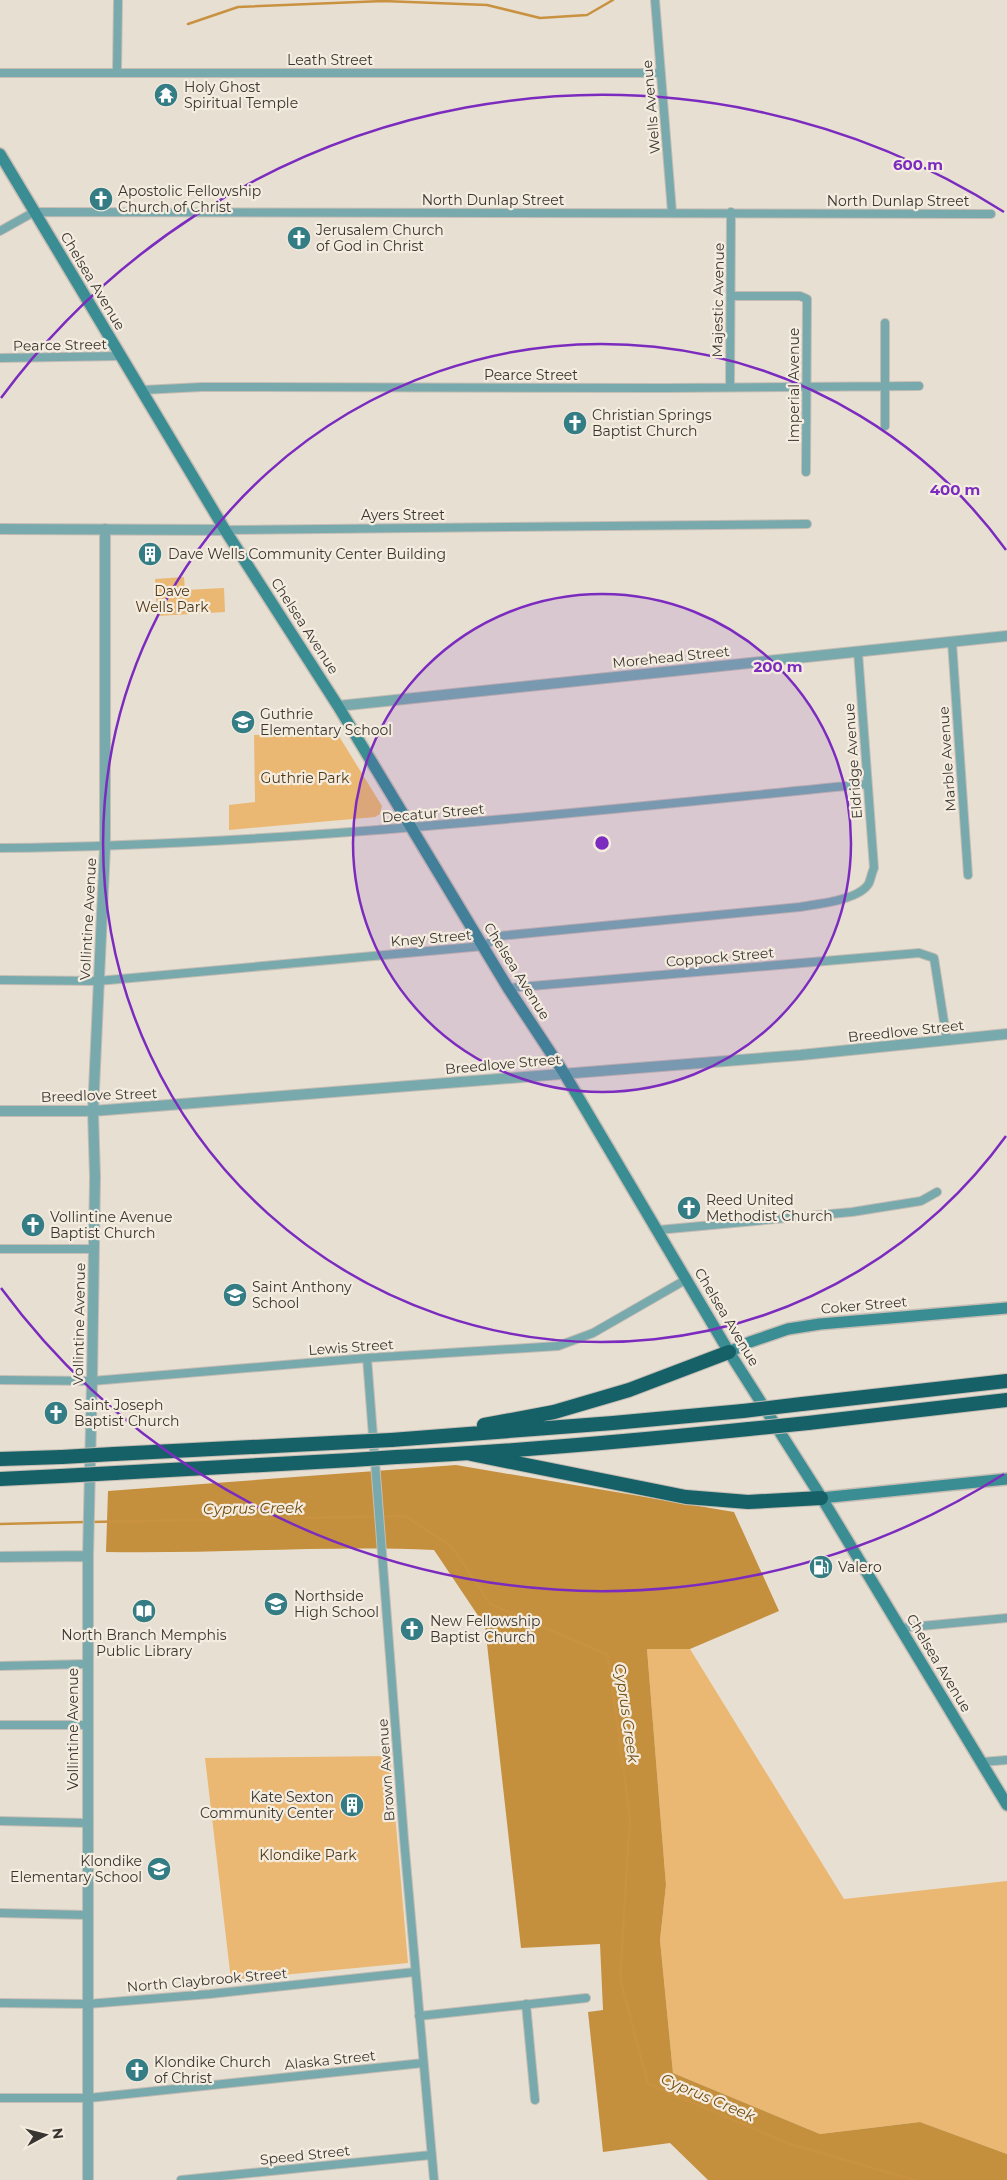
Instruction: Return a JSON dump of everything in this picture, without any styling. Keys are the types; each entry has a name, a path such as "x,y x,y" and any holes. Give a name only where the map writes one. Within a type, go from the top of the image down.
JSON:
{"highway":[{"path":"416,1438 554,1412 629,1390 729,1352"},
{"path":"0,1459 390,1440 613,1423 1007,1381"},
{"path":"0,1479 470,1454 616,1443 1007,1400"},
{"path":"470,1454 686,1497 748,1502 821,1498"}],"main road":[{"name":"Chelsea Avenue","path":"0,154 225,530 338,706 508,988 564,1073 688,1279 729,1352 821,1498 1007,1805"},
{"name":"Coker Street","path":"729,1352 750,1342 788,1329 820,1324 1007,1308"},
{"path":"821,1498 1007,1479"}],"street":[{"path":"117,72 118,0"},
{"name":"Wells Avenue","path":"655,0 672,212"},
{"name":"Leath Street","path":"0,72 660,73"},
{"name":"North Dunlap Street","path":"0,231 34,212 991,214"},
{"name":"Majestic Avenue","path":"730,387 732,212"},
{"name":"Imperial Avenue","path":"731,296 800,296 807,299 806,472"},
{"path":"885,323 885,426"},
{"name":"Pearce Street","path":"0,358 121,356"},
{"name":"Pearce Street","path":"142,390 202,387 919,386"},
{"name":"Ayers Street","path":"0,529 225,530 806,524"},
{"name":"Vollintine Avenue","path":"88,2180 89,2098 86,1914 88,1512 94,1249 93,1112 105,847 105,529"},
{"name":"Morehead Street","path":"338,706 1007,636"},
{"name":"Marble Avenue","path":"952,642 968,875"},
{"name":"Eldridge Avenue","path":"858,652 874,868"},
{"name":"Decatur Street","path":"0,848 105,847 411,828 867,784"},
{"name":"Kney Street","path":"0,980 98,981 484,946 499,936 800,907 834,902 854,895 868,884 874,868"},
{"name":"Coppock Street","path":"508,988 919,953 934,958 947,1041"},
{"name":"Breedlove Street","path":"0,1110 93,1112 801,1055 1007,1034"},
{"path":"658,1230 852,1212 921,1201 937,1192"},
{"path":"0,1249 94,1249"},
{"name":"Lewis Street","path":"0,1380 92,1381 366,1358 558,1346 594,1333 688,1279"},
{"name":"Brown Avenue","path":"366,1358 415,1972 434,2180"},
{"path":"0,1557 88,1556"},
{"path":"900,1628 1007,1618"},
{"path":"0,1666 87,1664"},
{"path":"0,1725 88,1725"},
{"path":"982,1762 1007,1760"},
{"path":"0,1821 87,1823"},
{"path":"0,1913 86,1914"},
{"name":"North Claybrook Street","path":"0,2003 88,2004 210,1994 415,1972"},
{"path":"419,2016 586,1998"},
{"path":"526,2004 535,2100"},
{"name":"Alaska Street","path":"0,2098 89,2098 423,2063"},
{"name":"Speed Street","path":"180,2180 432,2155"}],"green space":[{"name":"Dave Wells Park","path":"184,577 185,590 224,588 225,612 157,616 155,579"},
{"name":"Guthrie Park","path":"337,733 382,806 380,814 375,817 229,830 229,805 255,802 254,735"},
{"path":"647,1649 690,1649 844,1899 1007,1881 1007,2154 920,2122 820,2134 673,2073 660,1940 666,1885"},
{"name":"Klondike Park","path":"390,1756 408,1963 231,1980 205,1758"}],"shaded area":[{"path":"456,1465 734,1512 779,1611 690,1649 647,1649 666,1885 660,1940 673,2073 820,2134 920,2122 1007,2154 1007,2180 708,2180 670,2143 603,2152 588,2012 603,2010 600,1944 521,1948 485,1626 434,1550 352,1548 106,1552 108,1491"}],"waterway":[{"path":"188,24 238,7 383,1 487,5 540,18 587,15 613,0"},
{"name":"Cyprus Creek","path":"90,1522 405,1516 452,1547 490,1604 608,1655 630,1817 620,1978 648,2084 790,2144 914,2180"},
{"name":"Cyprus Creek","path":"0,1524 85,1522"}],"place":[{"name":"Holy Ghost Spiritual Temple","path":"166,95"},
{"name":"Apostolic Fellowship Church of Christ","path":"101,199"},
{"name":"Jerusalem Church of God in Christ","path":"299,238"},
{"name":"Christian Springs Baptist Church","path":"575,423"},
{"name":"Dave Wells Community Center Building","path":"150,554"},
{"name":"Guthrie Elementary School","path":"243,722"},
{"name":"Reed United Methodist Church","path":"689,1208"},
{"name":"Vollintine Avenue Baptist Church","path":"33,1225"},
{"name":"Saint Anthony School","path":"235,1295"},
{"name":"Saint Joseph Baptist Church","path":"56,1413"},
{"name":"Valero","path":"821,1567"},
{"name":"Northside High School","path":"276,1604"},
{"name":"North Branch Memphis Public Library","path":"144,1611"},
{"name":"New Fellowship Baptist Church","path":"412,1629"},
{"name":"Kate Sexton Community Center","path":"352,1805"},
{"name":"Klondike Elementary School","path":"159,1869"},
{"name":"Klondike Church of Christ","path":"137,2070"}]}
